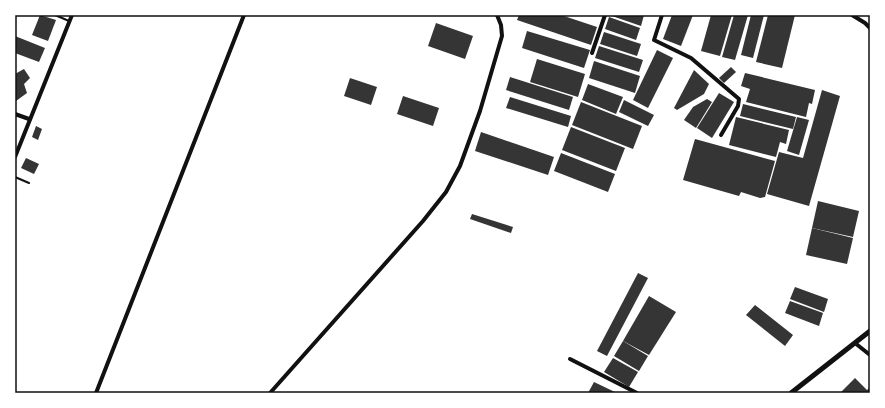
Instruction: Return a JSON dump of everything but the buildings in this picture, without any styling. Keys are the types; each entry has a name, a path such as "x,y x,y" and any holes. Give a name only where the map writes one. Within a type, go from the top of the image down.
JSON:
{"street":[{"path":"15,157 72,15"},
{"path":"96,393 244,15"},
{"path":"270,393 423,221 446,192 460,166 480,111 502,36 501,25 497,15"},
{"path":"592,53 605,15"},
{"path":"662,15 654,40 691,58 739,99 738,106 721,135"},
{"path":"854,16 870,28"},
{"path":"15,114 29,119"},
{"path":"791,393 870,331"},
{"path":"855,343 870,355"},
{"path":"570,359 637,393"}],"lane":[{"path":"55,15 70,21"},
{"path":"15,178 29,183"}]}
